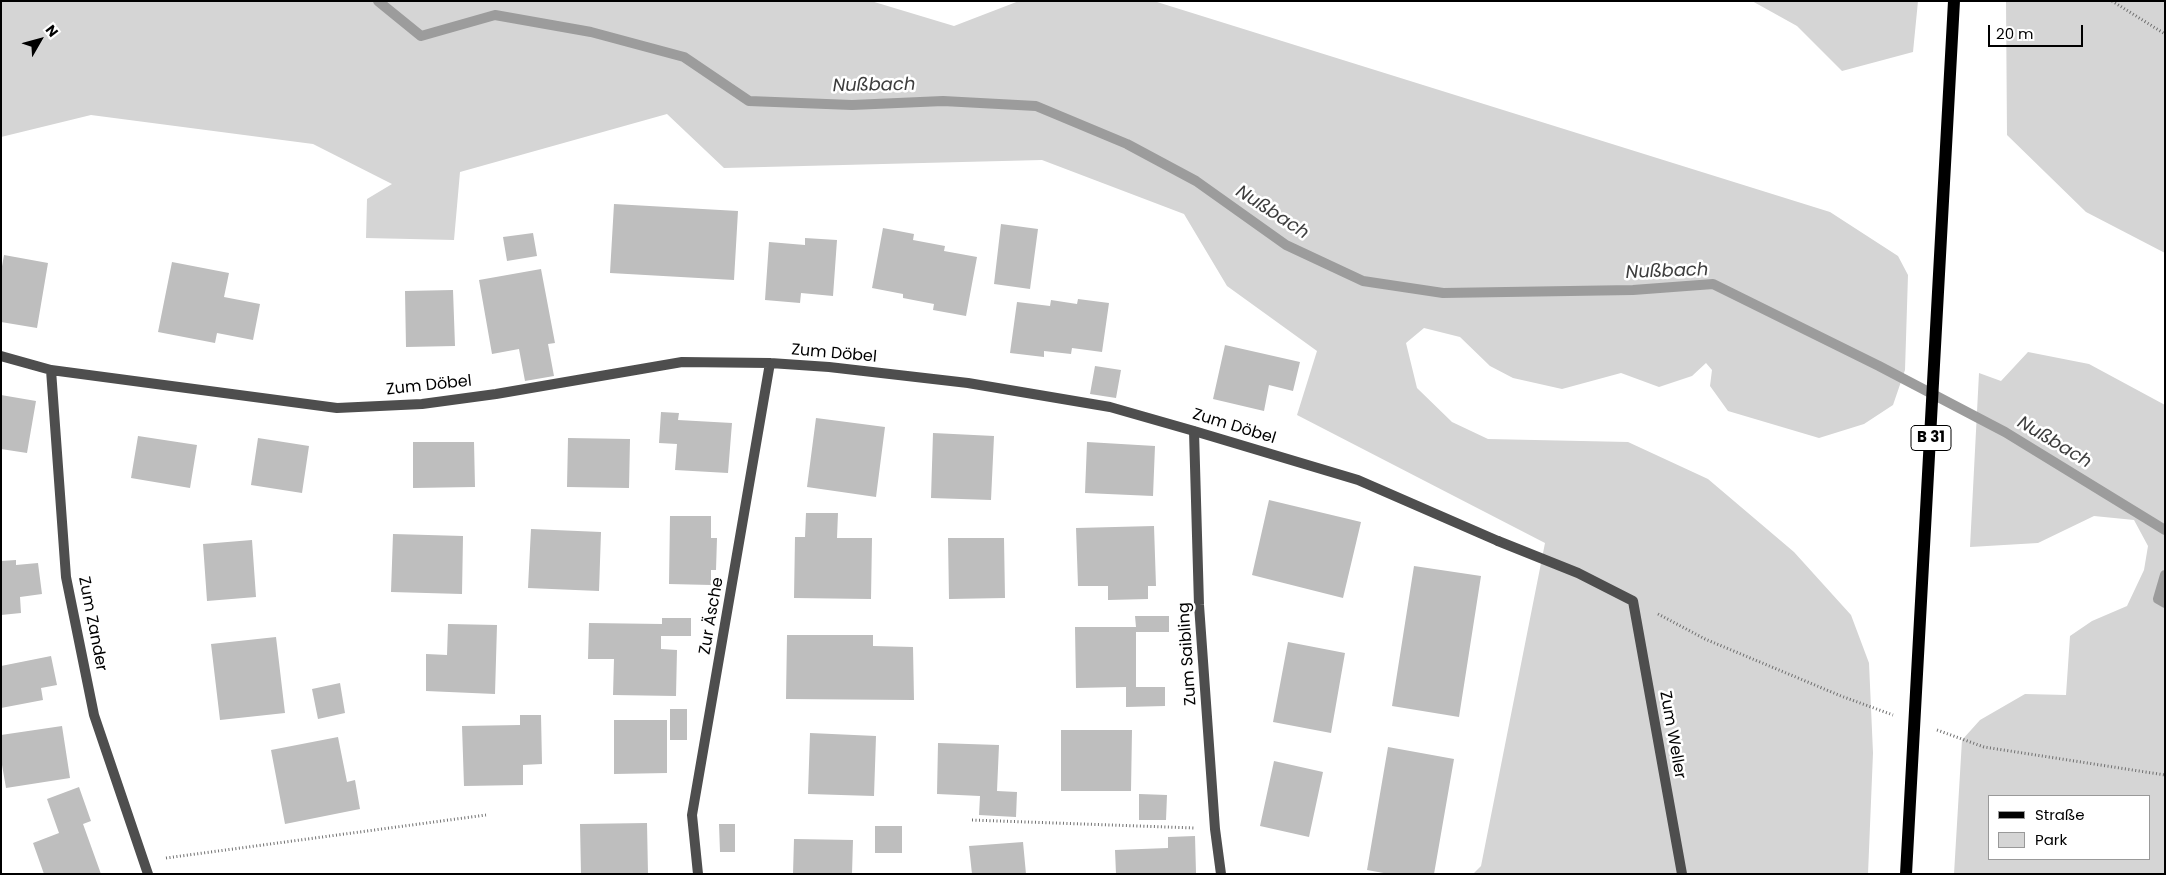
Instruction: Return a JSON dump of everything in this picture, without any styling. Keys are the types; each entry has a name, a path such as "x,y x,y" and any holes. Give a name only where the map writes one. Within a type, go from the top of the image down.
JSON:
{"main road":[{"name":"B 31","path":"1906,874 1954,1"}],"street":[{"name":"Zum Döbel","path":"1,356 51,370 337,408 422,404 505,393 682,362 770,363 829,367 968,382 1110,407 1358,480 1498,542 1578,573 1633,601"},
{"name":"Zur Äsche","path":"698,874 692,815 770,363"},
{"name":"Zum Zander","path":"51,370 66,577 94,715 148,874"},
{"name":"Zum Saibling","path":"1194,431 1199,605 1215,829 1221,874"},
{"name":"Zum Weller","path":"1633,601 1682,874"}],"path":[{"path":"2112,1 2165,34"},
{"path":"143,861 486,816"},
{"path":"972,820 1215,829"}],"green space":[{"path":"1,1 871,1 954,26 1019,1 1157,2 1830,212 1898,256 1908,275 1905,370 1893,405 1864,424 1819,438 1728,411 1710,386 1712,370 1706,363 1692,376 1659,387 1621,373 1562,389 1513,378 1490,366 1460,337 1424,328 1406,343 1417,388 1452,422 1488,439 1628,442 1708,479 1794,552 1851,615 1869,663 1873,753 1868,874 1473,874 1481,866 1545,543 1297,415 1317,351 1227,286 1184,214 1042,160 724,168 667,114 460,172 454,240 366,238 367,199 392,184 313,144 91,115 1,137"},
{"path":"1752,1 1918,1 1913,52 1842,71 1797,26"},
{"path":"2006,1 2165,1 2165,253 2086,212 2007,135"},
{"path":"2028,352 2089,364 2165,405 2165,874 1954,874 1962,740 1980,720 2025,694 2066,695 2070,636 2092,621 2127,606 2144,570 2148,546 2134,520 2094,516 2038,543 1970,547 1979,373 2001,381"}],"building":[{"path":"614,204 738,211 734,280 610,273"},
{"path":"1001,224 1038,229 1030,289 994,284"},
{"path":"883,228 914,234 913,240 945,246 944,251 977,257 966,316 933,310 934,304 903,298 903,294 872,288"},
{"path":"533,233 537,256 507,261 503,237"},
{"path":"805,238 837,240 833,296 801,293 800,303 765,300 769,242 805,245"},
{"path":"4,255 48,263 37,328 1,322 1,272"},
{"path":"172,262 229,273 224,297 260,304 253,340 217,333 215,343 158,332"},
{"path":"541,269 555,343 548,344 554,376 525,381 519,349 492,354 479,280"},
{"path":"453,290 455,346 406,347 405,291"},
{"path":"1078,299 1109,303 1102,352 1072,348 1071,354 1044,351 1044,357 1010,353 1017,302 1050,306 1051,300 1077,304"},
{"path":"1225,345 1300,362 1293,391 1269,385 1264,411 1213,399"},
{"path":"1095,366 1121,370 1116,398 1090,394"},
{"path":"1,395 36,401 27,453 1,449"},
{"path":"661,412 679,413 678,420 732,423 728,473 675,470 677,444 659,443"},
{"path":"816,418 885,427 876,497 807,487"},
{"path":"933,433 994,436 991,500 931,498"},
{"path":"138,436 197,445 190,488 131,478"},
{"path":"258,438 309,446 302,493 251,485"},
{"path":"568,438 630,439 629,488 567,487"},
{"path":"413,442 474,442 475,487 413,488"},
{"path":"1087,442 1155,446 1153,496 1085,493"},
{"path":"1269,500 1361,522 1343,598 1252,575"},
{"path":"806,513 838,513 837,538 872,538 871,599 794,598 795,537 805,537"},
{"path":"670,516 711,516 711,538 717,538 716,570 711,570 711,585 669,584"},
{"path":"1154,526 1156,586 1148,586 1148,599 1108,600 1108,586 1078,586 1076,528"},
{"path":"531,529 601,532 599,591 528,588"},
{"path":"393,534 463,536 462,594 391,592"},
{"path":"948,538 1004,538 1005,598 949,599"},
{"path":"252,540 256,597 207,601 203,544"},
{"path":"16,560 16,565 38,563 42,594 20,597 21,613 1,615 1,561"},
{"path":"1414,566 1481,576 1459,717 1392,706"},
{"path":"1135,616 1169,616 1169,632 1136,632 1136,687 1165,687 1165,706 1126,707 1126,687 1076,688 1075,627 1136,627"},
{"path":"662,618 691,618 691,636 661,636 661,649 677,650 676,696 613,695 614,659 588,659 589,623 662,624"},
{"path":"448,624 497,625 495,694 426,691 426,654 447,655"},
{"path":"787,635 873,635 873,646 913,647 914,700 786,699"},
{"path":"276,637 285,713 220,720 211,644"},
{"path":"1288,642 1345,653 1331,733 1273,722"},
{"path":"51,656 57,685 41,688 43,700 1,708 1,666"},
{"path":"340,683 345,713 318,719 312,689"},
{"path":"670,709 687,709 687,740 670,740"},
{"path":"520,715 541,715 542,764 523,765 523,785 464,786 462,726 520,725"},
{"path":"614,720 667,720 667,773 614,774"},
{"path":"62,726 70,778 6,788 1,759 1,735"},
{"path":"1061,730 1132,730 1131,791 1061,791"},
{"path":"810,733 876,736 874,796 808,794"},
{"path":"338,737 347,782 355,780 360,809 285,824 271,750"},
{"path":"938,743 999,745 997,791 1017,792 1016,817 979,815 980,796 937,794"},
{"path":"1388,747 1454,759 1434,874 1389,874 1367,870"},
{"path":"1274,761 1323,772 1309,837 1260,826"},
{"path":"79,787 91,821 83,824 101,874 44,874 33,843 59,833 47,799"},
{"path":"1139,794 1167,795 1166,820 1139,820"},
{"path":"647,823 648,874 581,874 580,824"},
{"path":"719,824 735,824 735,852 720,852"},
{"path":"875,826 902,826 902,853 875,853"},
{"path":"1195,836 1196,873 1116,874 1115,850 1168,848 1168,837"},
{"path":"794,839 853,840 852,874 793,874"},
{"path":"1023,842 1026,874 972,874 969,846"}],"waterway":[{"name":"Nußbach","path":"378,1 421,36 495,15 591,32 684,57 749,101 852,105 943,101 1036,106 1127,144 1196,181 1286,245 1363,281 1443,293 1633,290 1713,284 1879,366 2005,432 2165,530"},
{"name":"Nußbach","path":"2165,575 2158,599 2165,603"}]}
